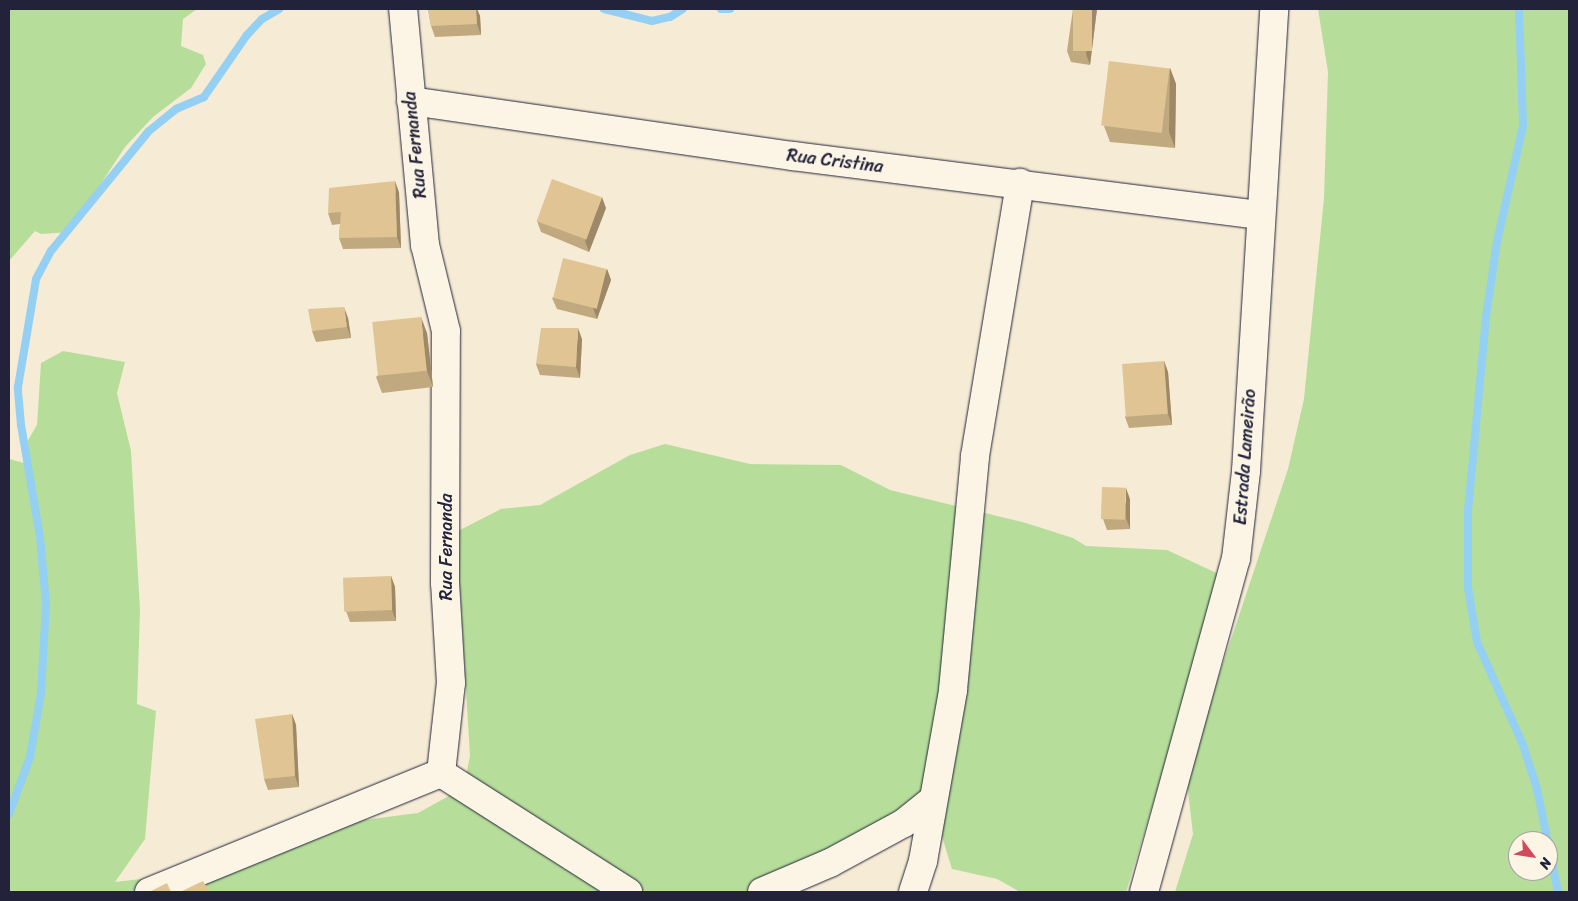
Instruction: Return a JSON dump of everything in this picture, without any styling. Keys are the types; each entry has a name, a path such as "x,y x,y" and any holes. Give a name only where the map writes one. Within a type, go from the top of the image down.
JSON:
{"street":[{"name":"Rua Fernanda","path":"403,9 425,244 441,303 446,339 445,583 451,683 441,773"},
{"name":"Estrada Lameirão","path":"1144,892 1236,559 1246,471 1260,214 1274,9"},
{"name":"Rua Cristina","path":"411,101 794,156 1260,214"},
{"path":"913,892 923,861 932,800 953,690 975,456 1020,183"},
{"path":"149,892 441,773 628,892"},
{"path":"762,892 830,863 904,823 932,800"}],"green space":[{"path":"9,9 197,9 183,19 181,46 203,55 206,64 191,88 153,117 125,147 69,232 41,234 35,231 9,261"},
{"path":"1318,9 1569,9 1569,892 1175,892 1193,834 1186,774 1288,469 1304,399 1324,198 1328,72"},
{"path":"63,351 125,362 117,393 131,451 140,610 137,704 156,711 145,839 115,882 174,875 356,821 418,813 447,797 465,781 470,756 460,590 445,562 447,545 460,530 501,509 540,505 630,455 665,444 750,464 841,465 890,490 1026,523 1073,538 1086,546 1167,550 1223,576 1126,892 1020,892 997,879 952,869 935,814 779,892 9,892 9,459 24,463 26,444 37,425 41,363"}],"building":[{"path":"428,9 476,9 477,24 431,26"},
{"path":"1073,9 1092,9 1092,51 1073,51"},
{"path":"1109,61 1170,68 1162,133 1101,126"},
{"path":"552,179 602,197 586,239 537,221"},
{"path":"395,181 397,237 339,238 341,212 328,213 329,188"},
{"path":"563,258 607,269 597,309 553,298"},
{"path":"344,307 347,327 312,331 308,309"},
{"path":"421,317 427,371 378,376 372,322"},
{"path":"541,328 578,328 576,367 536,364"},
{"path":"1164,361 1168,414 1126,417 1122,364"},
{"path":"1102,487 1126,488 1125,520 1101,519"},
{"path":"391,576 392,610 344,612 343,578"},
{"path":"292,714 295,776 264,779 255,719"},
{"path":"203,881 210,892 180,892"},
{"path":"167,883 171,892 149,892"}],"waterway":[{"path":"9,814 30,757 41,693 46,604 40,537 21,425 18,387 36,279 51,251 149,131 176,109 204,97 247,35 262,19 279,9"},
{"path":"604,9 652,21 670,17 683,9"},
{"path":"721,9 730,9"},
{"path":"1519,9 1523,126 1497,241 1486,317 1468,511 1468,588 1477,642 1523,745 1537,789 1558,892"}]}
